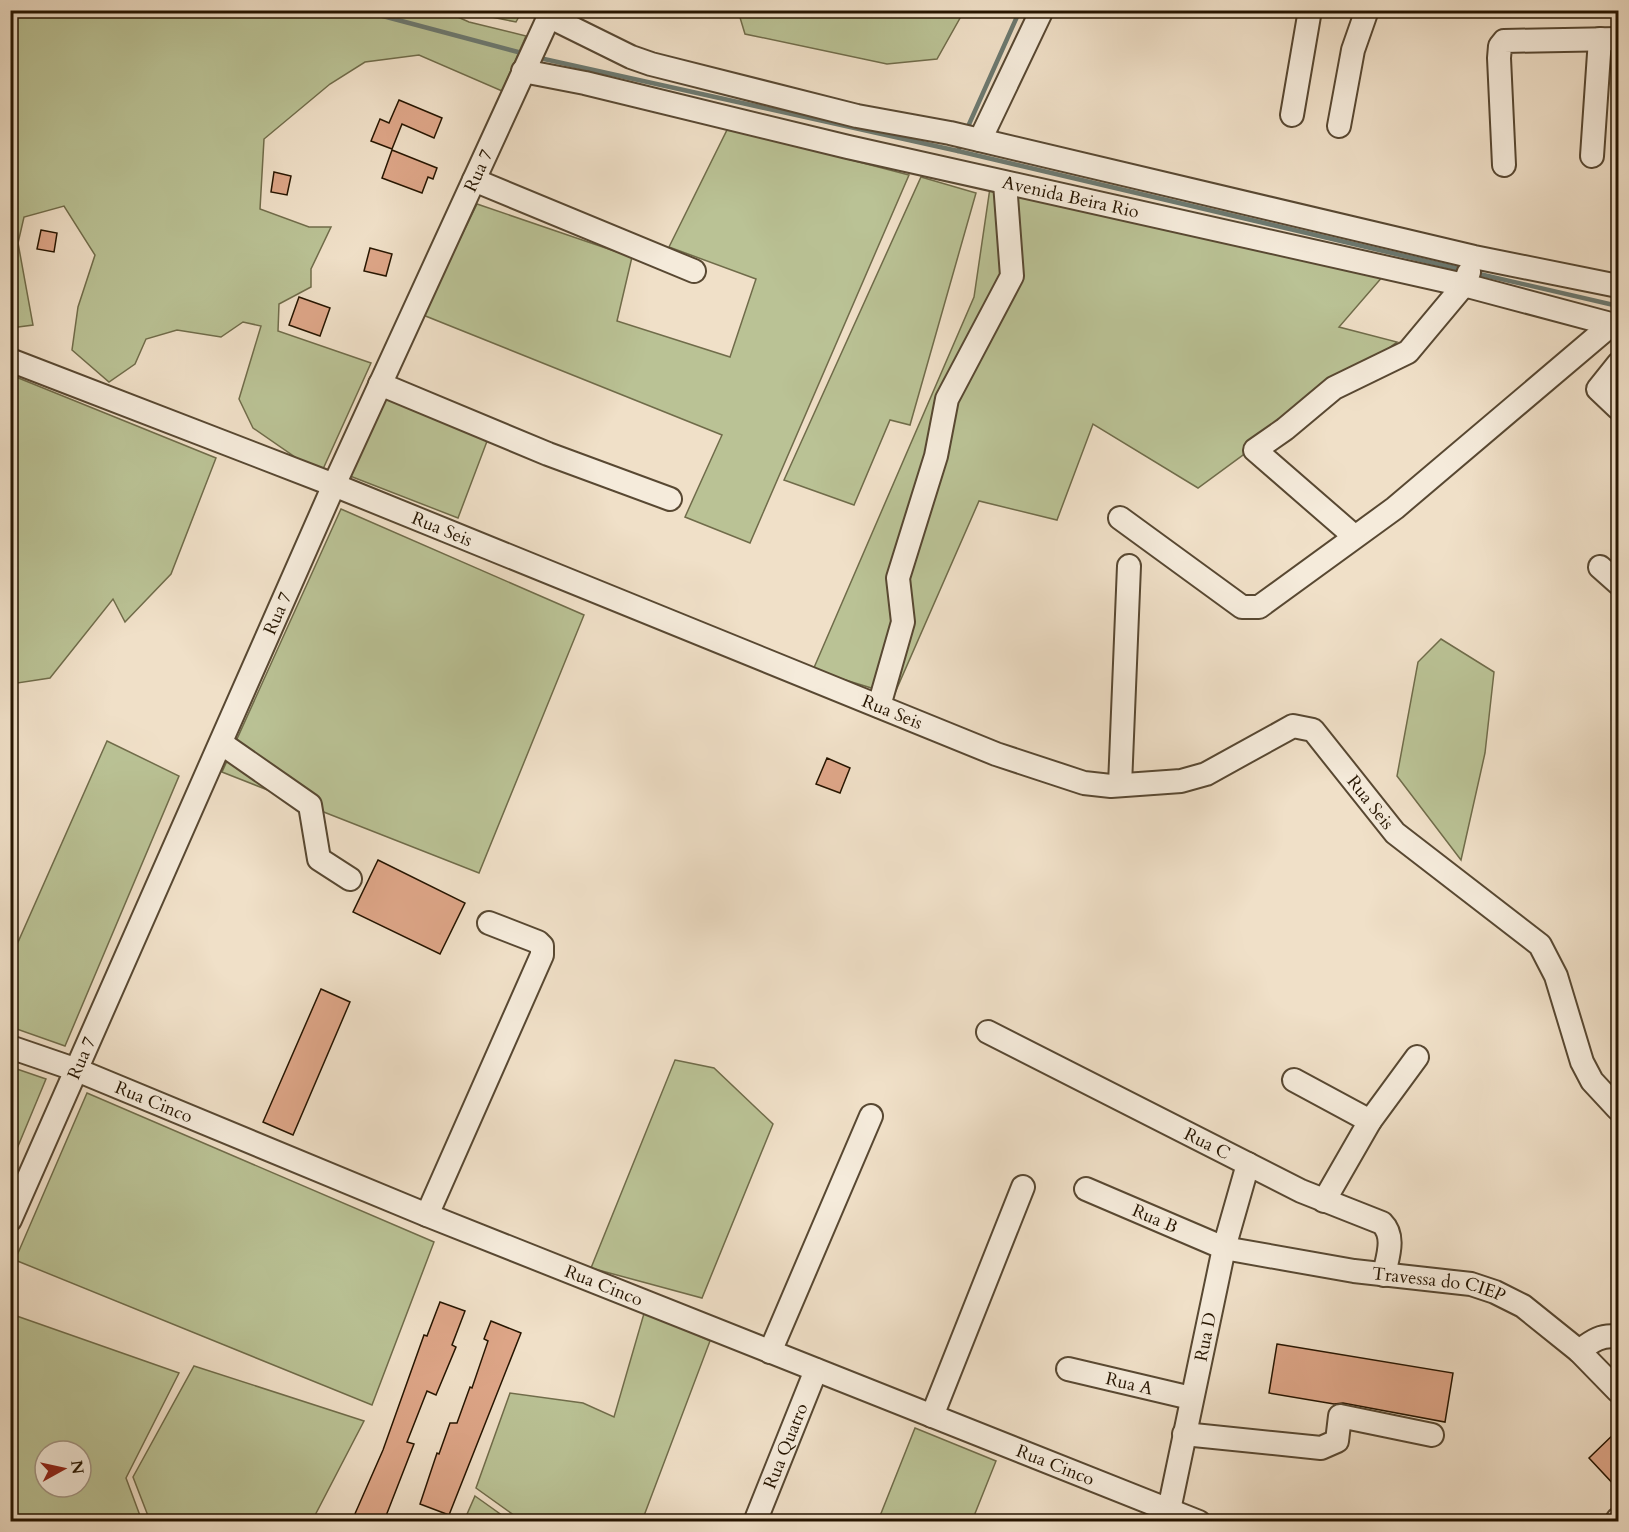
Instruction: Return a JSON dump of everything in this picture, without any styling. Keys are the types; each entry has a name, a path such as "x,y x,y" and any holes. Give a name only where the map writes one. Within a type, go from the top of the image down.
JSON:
{"street":[{"path":"970,138 1042,10"},
{"path":"1292,115 1310,10"},
{"path":"1339,126 1353,50 1367,10"},
{"name":"Avenida Beira Rio","path":"551,14 631,57 1005,183 1209,210 1469,271 1618,286"},
{"name":"Rua 7","path":"10,1220 334,485 551,14"},
{"path":"1504,165 1499,58 1500,46 1504,41 1609,39 1592,156"},
{"name":"Avenida Beira Rio","path":"523,71 853,130 970,138 1209,210 1469,271 1615,325"},
{"path":"474,180 694,271"},
{"path":"879,706 903,622 898,578 936,456 948,399 1012,276 1005,183"},
{"path":"1354,536 1255,450 1285,429 1334,388 1408,352 1469,271"},
{"path":"1120,518 1242,607 1251,608 1272,599 1354,536 1395,508 1615,325"},
{"name":"Rua Seis","path":"10,360 334,485 996,754 1084,783 1120,785 1181,781 1206,774 1293,726 1313,730 1395,833 1540,945 1556,976 1582,1062 1592,1081 1618,1109"},
{"path":"1618,364 1598,389 1618,408"},
{"path":"380,384 548,454 670,499"},
{"path":"1120,785 1129,566"},
{"path":"1600,567 1618,583"},
{"path":"221,743 310,805 319,859 350,879"},
{"path":"427,1215 542,955 542,946 538,942 489,922"},
{"name":"Rua C","path":"988,1032 1324,1201 1382,1223 1390,1237 1384,1275"},
{"name":"Rua Cinco","path":"10,1047 77,1070 427,1215 1199,1521"},
{"path":"1324,1201 1370,1121 1417,1057"},
{"path":"1294,1080 1370,1121"},
{"path":"770,1352 871,1116"},
{"name":"Rua D","path":"1169,1510 1224,1248 1248,1164"},
{"path":"932,1416 1023,1187"},
{"name":"Rua B","path":"1086,1189 1224,1248"},
{"name":"Travessa do CIEP","path":"1224,1248 1384,1275 1471,1284 1495,1292 1523,1306 1579,1351 1618,1391"},
{"path":"1579,1351 1594,1339 1609,1335 1618,1337"},
{"name":"Rua A","path":"1068,1369 1191,1398"},
{"name":"Rua Quatro","path":"755,1521 816,1370"},
{"path":"1184,1434 1321,1448 1337,1441 1340,1416 1432,1435"}],"green space":[{"path":"442,10 469,22 526,36 502,91 419,55 365,62 330,84 264,139 260,209 309,227 331,227 311,269 311,287 279,304 278,331 371,363 323,469 298,459 253,428 239,399 261,326 243,322 221,337 177,330 146,339 135,364 109,382 72,350 78,307 95,255 64,206 24,217 18,243 33,325 11,328 10,11"},
{"path":"738,10 964,11 937,59 887,64 745,34"},
{"path":"462,11 522,11 516,22"},
{"path":"728,128 909,175 750,543 685,517 722,435 423,315 477,204 632,257 617,321 730,357 756,279 669,247"},
{"path":"921,177 976,193 910,425 890,420 854,505 784,480"},
{"path":"990,188 1384,275 1339,327 1397,342 1198,488 1093,424 1057,520 979,501 894,695 813,670 974,297"},
{"path":"11,375 216,458 171,574 125,622 113,599 50,678 11,684"},
{"path":"381,394 489,436 458,518 350,476"},
{"path":"341,509 584,615 479,873 222,772"},
{"path":"1441,639 1494,672 1485,753 1461,860 1397,776 1418,662"},
{"path":"107,741 179,776 65,1046 11,1027 11,958"},
{"path":"675,1060 714,1068 773,1124 702,1298 591,1268"},
{"path":"10,1067 46,1079 11,1163"},
{"path":"87,1093 434,1242 372,1405 15,1260"},
{"path":"645,1310 710,1341 642,1521 522,1521 476,1488 510,1393 583,1403 614,1417"},
{"path":"11,1314 179,1373 126,1478 142,1521 11,1521"},
{"path":"194,1366 364,1421 312,1521 150,1521 133,1477"},
{"path":"915,1428 996,1461 972,1521 878,1521"},
{"path":"475,1496 510,1521 464,1521"}],"building":[{"path":"399,100 442,118 434,138 402,124 392,149 371,141 380,119 389,123"},
{"path":"392,150 437,168 433,179 428,177 422,193 382,178"},
{"path":"274,172 291,176 287,195 271,192"},
{"path":"41,230 57,233 54,252 37,249"},
{"path":"370,248 392,254 386,276 364,271"},
{"path":"299,297 330,308 320,336 289,325"},
{"path":"827,758 850,768 840,793 816,784"},
{"path":"378,860 465,903 440,954 353,912"},
{"path":"321,989 350,1002 293,1135 263,1122"},
{"path":"440,1302 465,1311 452,1345 456,1347 436,1395 427,1391 407,1442 414,1444 384,1521 368,1521 354,1516 383,1450 424,1335 427,1336"},
{"path":"491,1321 521,1333 449,1515 420,1504 450,1423 457,1423 470,1387 472,1388 488,1341 484,1339"},
{"path":"1277,1344 1453,1373 1445,1422 1343,1403 1334,1404 1269,1393"},
{"path":"1618,1430 1618,1489 1589,1458"}],"waterway":[{"path":"338,10 379,15 518,52"},
{"path":"966,131 1020,10"},
{"path":"544,59 958,151 962,142"},
{"path":"958,151 1464,270"},
{"path":"1475,273 1618,306"}]}
